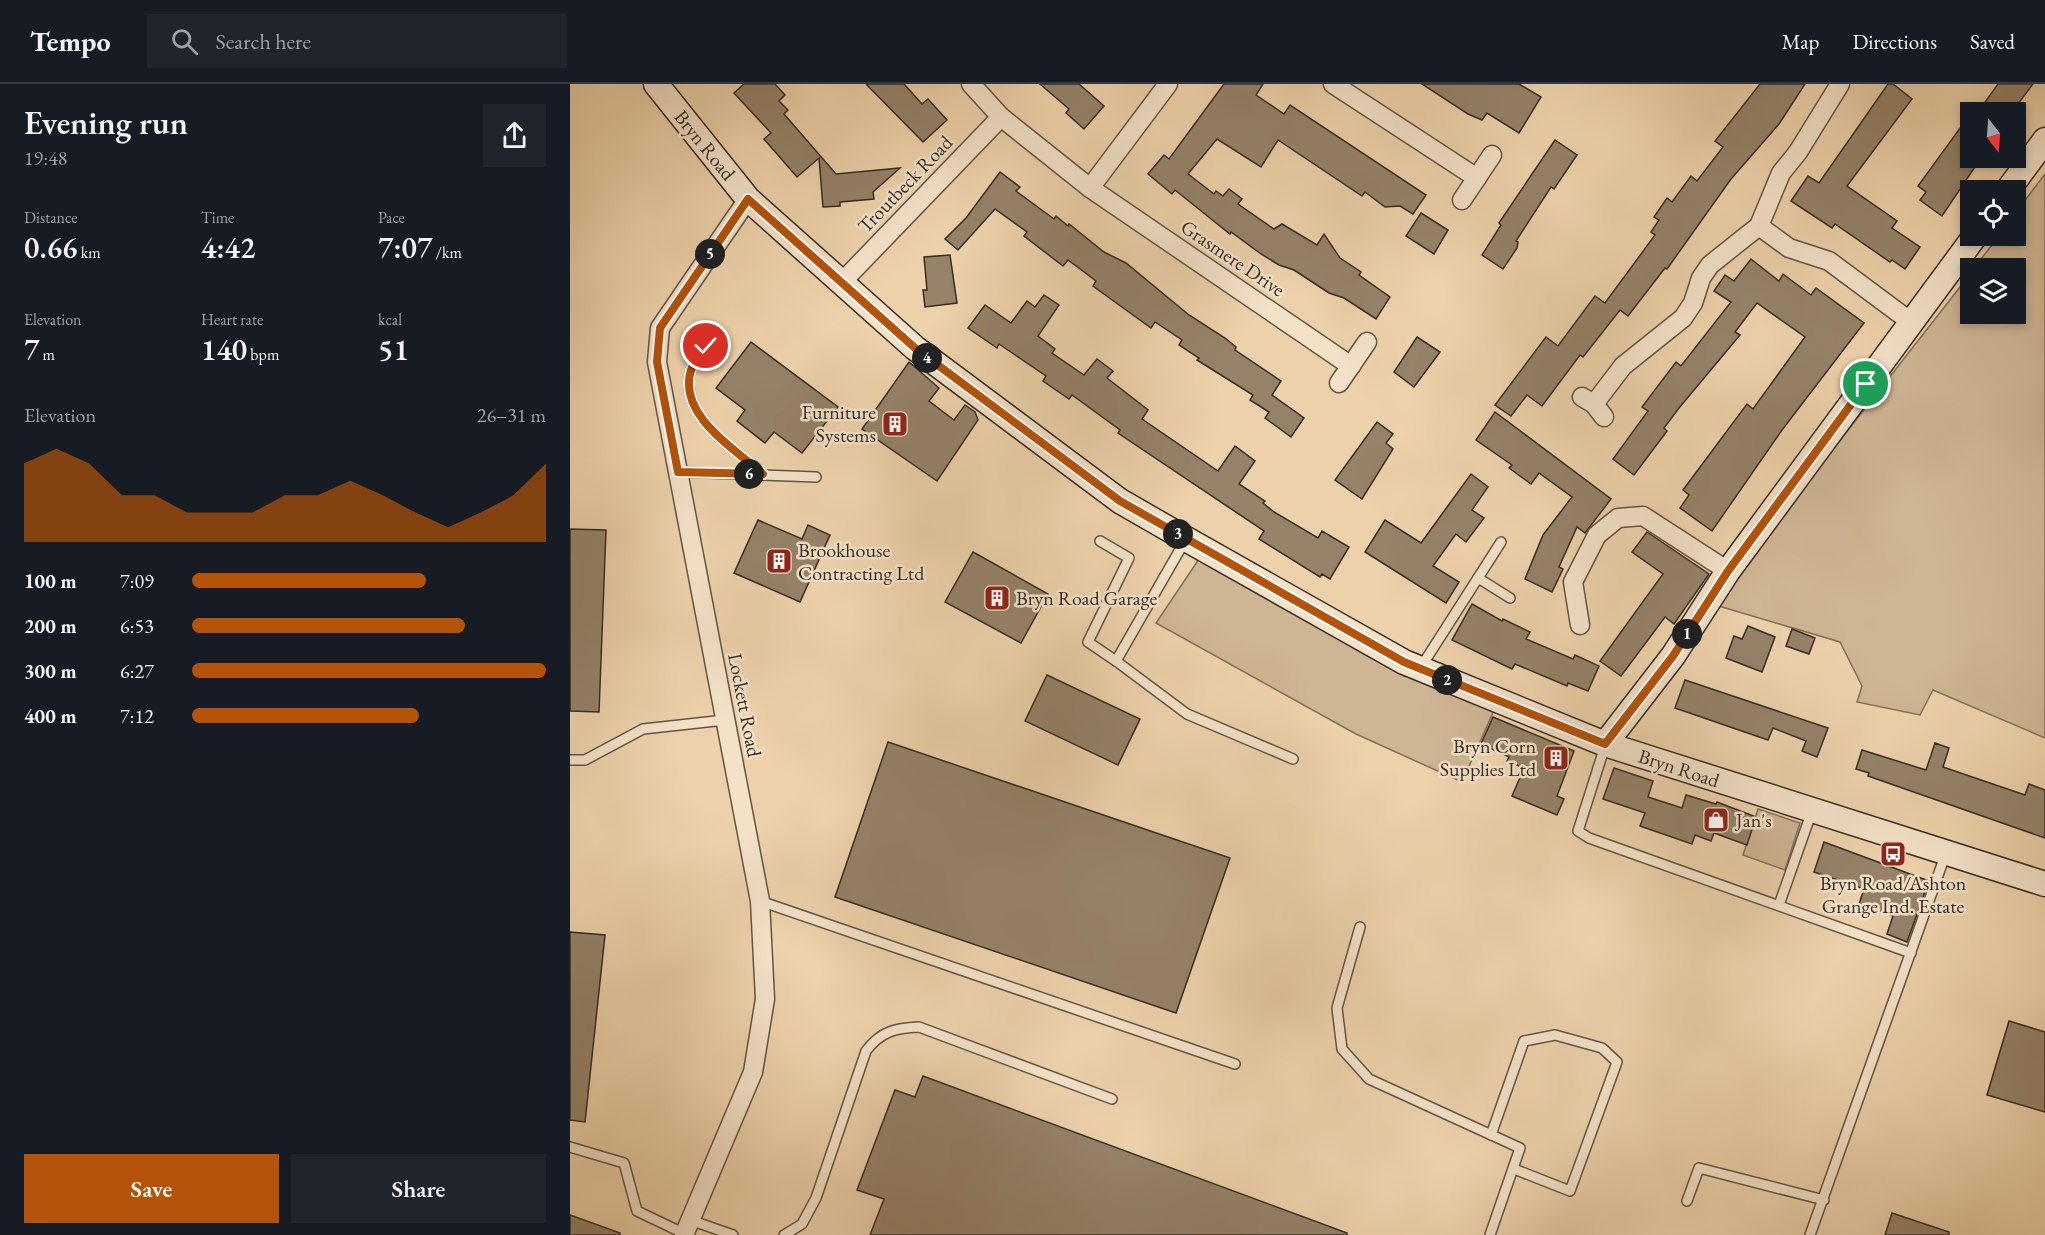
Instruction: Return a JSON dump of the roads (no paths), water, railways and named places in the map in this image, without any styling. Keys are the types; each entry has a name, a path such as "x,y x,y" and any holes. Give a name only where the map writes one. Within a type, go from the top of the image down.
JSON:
{"main road":[{"name":"Bryn Road","path":"656,84 748,199 841,283 915,348 1120,501 1420,669 1605,744 2045,884"},
{"path":"2015,180 2045,140"},
{"path":"1605,744 1673,656 1728,571 1968,246"}],"street":[{"name":"Grasmere Drive","path":"971,84 1001,117 1090,188 1351,366"},
{"path":"1090,188 1168,84"},
{"path":"1333,84 1477,178"},
{"path":"1594,406 1623,366 1683,318 1710,265 1759,226 1781,173 1798,152 1840,84"},
{"name":"Troutbeck Road","path":"841,283 1001,117"},
{"path":"1462,200 1492,155"},
{"name":"Lockett Road","path":"686,1230 753,1072 765,999 760,901 657,362 660,328 748,199"},
{"path":"1759,226 1790,249 1829,261 1911,322"},
{"path":"1339,383 1366,342"},
{"path":"1580,625 1573,582 1597,535 1618,518 1642,516 1728,571"}],"lane":[{"path":"706,346 692,368 689,382 697,412 707,425 763,474"},
{"path":"678,472 816,477"},
{"path":"1116,661 1186,539"},
{"path":"1100,541 1129,558 1088,642 1187,714 1293,759"},
{"path":"1420,669 1501,542"},
{"path":"1478,578 1510,598"},
{"path":"570,760 585,760 643,729 725,720"},
{"path":"1605,744 1578,831 1589,838 1911,953"},
{"path":"1779,905 1812,811"},
{"path":"1810,1235 1946,853"},
{"path":"760,901 1235,1064"},
{"path":"1360,927 1337,1008 1342,1049 1368,1079 1520,1148 1490,1235"},
{"path":"784,1235 802,1224 816,1198 866,1051 876,1038 896,1028 919,1027 1112,1099"},
{"path":"1491,1135 1524,1041 1555,1035 1602,1048 1617,1062 1570,1191 1514,1169"},
{"path":"570,1147 624,1163 637,1211 686,1230 733,1235"},
{"path":"1687,1201 1699,1168 1824,1200"}],"place":[{"name":"Furniture Systems","path":"895,424"},
{"name":"Brookhouse Contracting Ltd","path":"779,561"},
{"name":"Bryn Road Garage","path":"997,598"},
{"name":"Bryn Corn Supplies Ltd","path":"1556,758"},
{"name":"Jan's","path":"1716,820"},
{"name":"Bryn Road/Ashton Grange Ind. Estate","path":"1893,854"}]}
